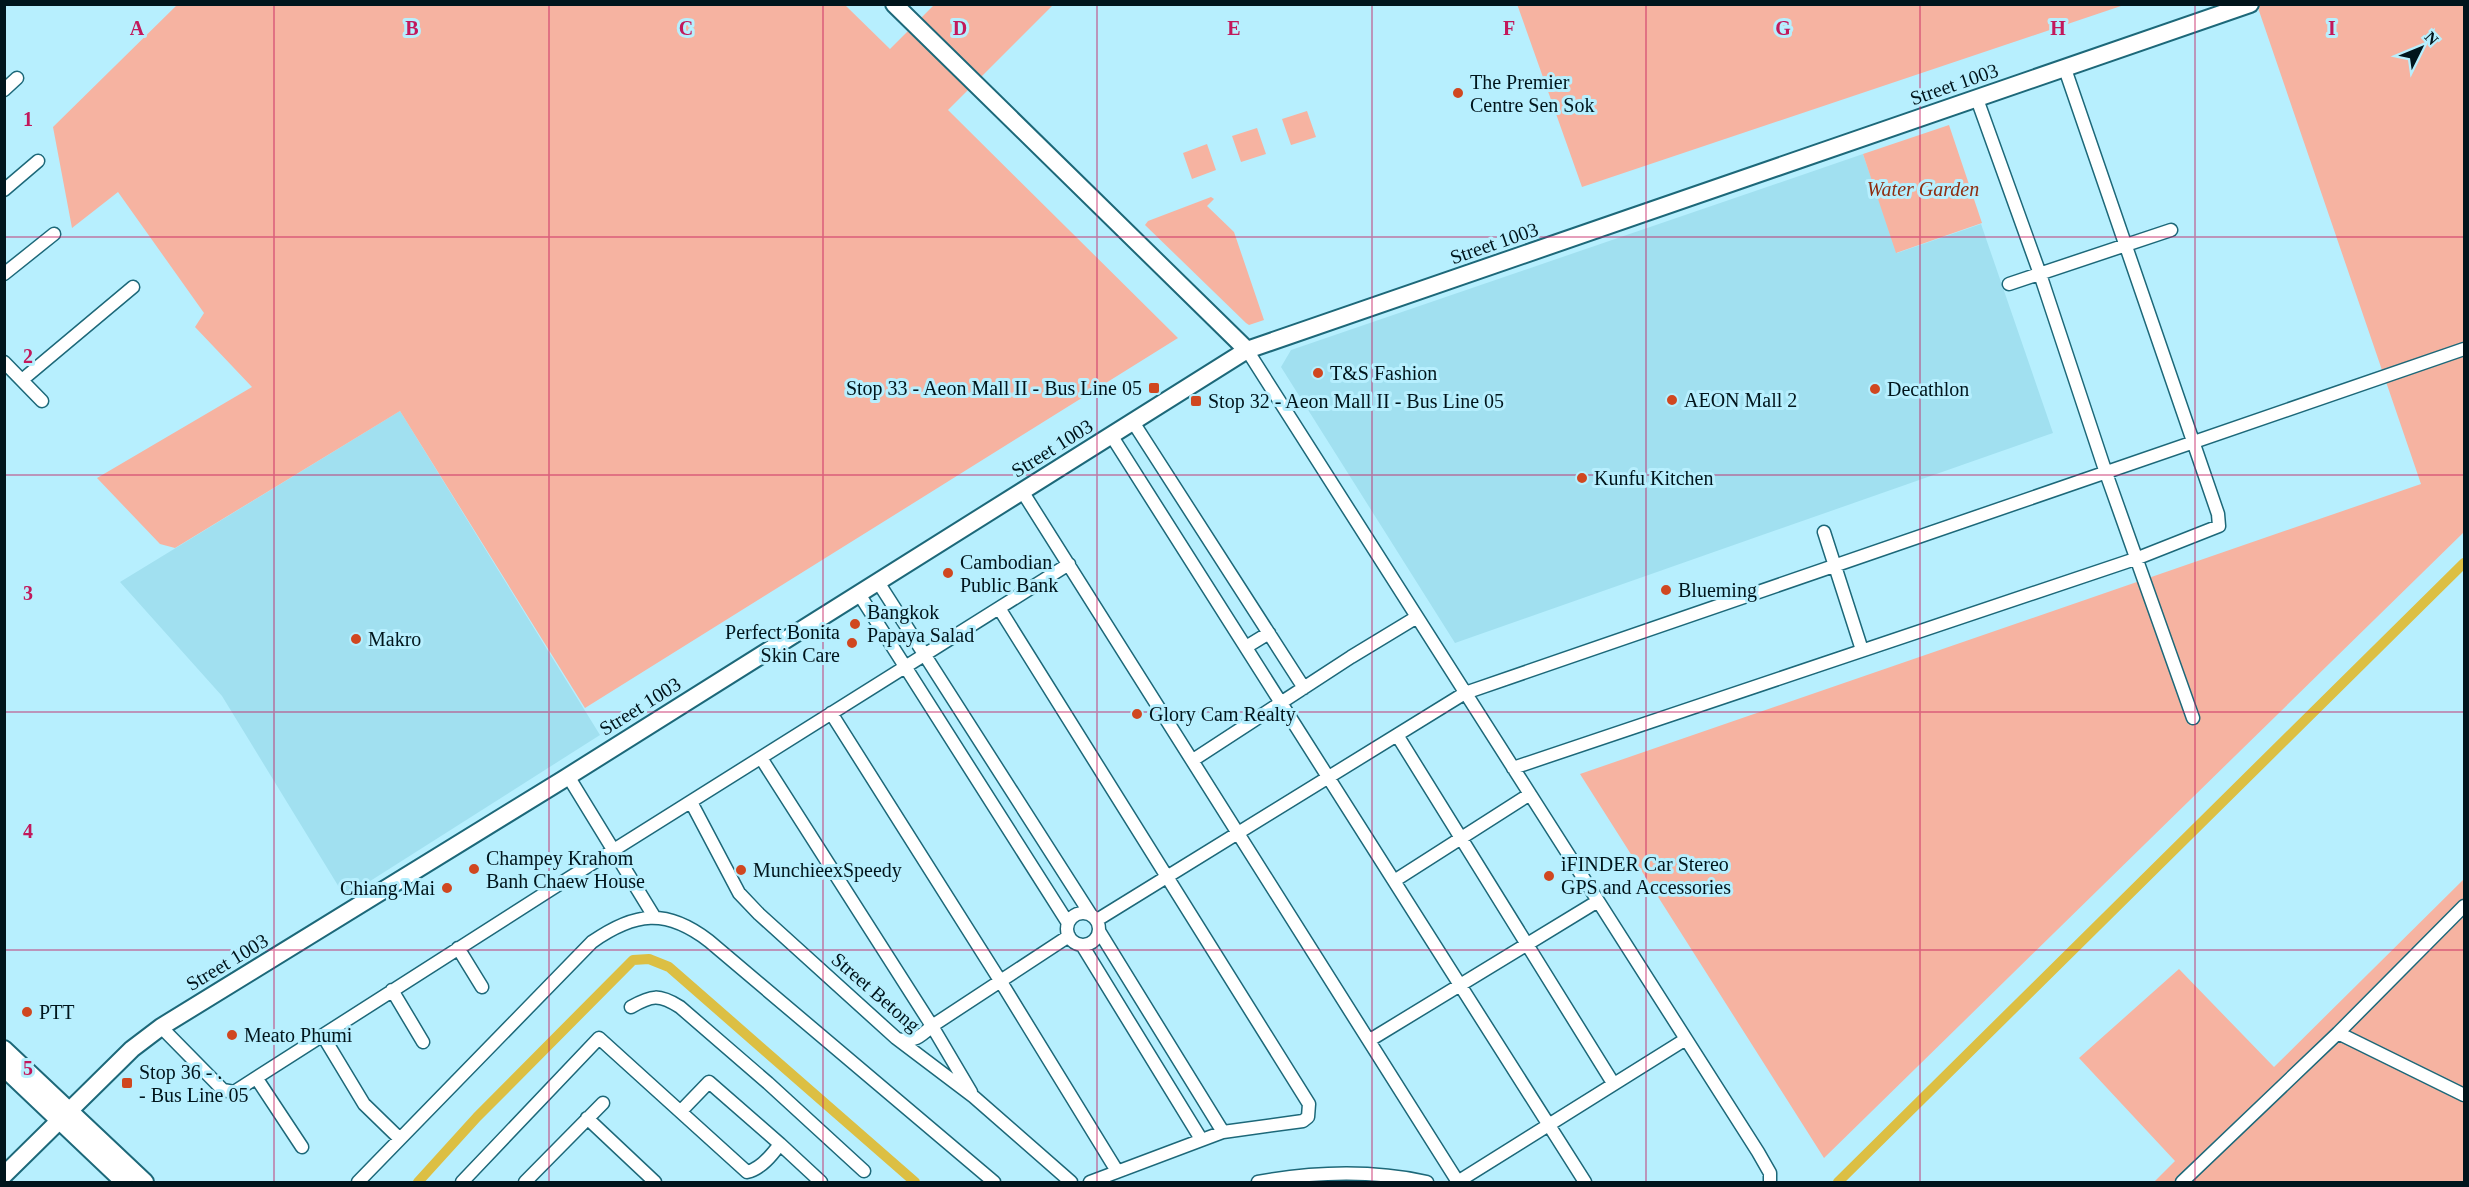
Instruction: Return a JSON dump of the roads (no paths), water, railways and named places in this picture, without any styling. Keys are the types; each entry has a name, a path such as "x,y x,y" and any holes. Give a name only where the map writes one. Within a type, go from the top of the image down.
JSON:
{"main road":[{"path":"894,4 1247,350"},
{"name":"Street 1003","path":"4,1175 132,1049 162,1027 568,776 1247,350 2250,4"},
{"path":"4,1049 124,1182"},
{"path":"4,1068 145,1182"}],"street":[{"path":"1513,768 2138,558 2219,526 2218,514 2065,69"},
{"path":"4,90 17,78"},
{"path":"1977,99 2040,274 2106,473 2193,718"},
{"path":"4,190 38,161"},
{"path":"2009,284 2171,230"},
{"path":"4,274 54,234"},
{"path":"22,380 133,287"},
{"path":"1082,945 1092,942 1095,922 1465,693 2464,349"},
{"path":"1247,350 1758,1152 1770,1173 1770,1182"},
{"path":"4,362 42,401"},
{"path":"1133,422 1304,688"},
{"path":"1112,435 1585,1182"},
{"path":"1022,491 1459,1182 1686,1038"},
{"path":"1824,532 1862,650"},
{"path":"162,1027 223,1090 234,1092 458,948 1069,564"},
{"path":"878,582 1095,922 1223,1132"},
{"path":"859,594 1068,923 1069,936 1073,941 1082,945 1201,1139"},
{"path":"999,608 1309,1104 1308,1117 1298,1123 1261,1125 1223,1132 1090,1182"},
{"path":"1193,760 1417,617"},
{"path":"1246,647 1269,633"},
{"path":"831,713 1117,1171"},
{"path":"1397,735 1613,1083"},
{"path":"761,758 932,1026 974,1097"},
{"path":"568,776 655,918"},
{"path":"1394,881 1530,794"},
{"name":"Street Betong","path":"691,802 739,893 759,914 896,1038 974,1097 1071,1182"},
{"path":"1370,1040 1598,901"},
{"path":"2182,1182 2338,1033 2464,906"},
{"path":"1068,923 1077,914 1095,922"},
{"path":"358,1182 592,942 632,921 655,918 680,922 691,927 709,941 994,1182"},
{"path":"896,1038 908,1042 915,1040 932,1026 1069,936"},
{"path":"458,948 482,987"},
{"path":"392,990 423,1042"},
{"path":"631,1007 648,997 666,998 680,1007 768,1083 864,1171"},
{"path":"2338,1033 2464,1095"},
{"path":"323,1036 364,1104 399,1138"},
{"path":"462,1182 599,1038 682,1110 747,1172 752,1171 771,1157 780,1144"},
{"path":"257,1079 302,1147"},
{"path":"682,1110 709,1082 821,1182"},
{"path":"525,1182 603,1103"},
{"path":"588,1118 655,1182"},
{"path":"534,1172 545,1182"},
{"path":"1258,1182 1301,1176 1348,1174 1377,1175 1427,1182"}],"waterway":[{"path":"1838,1182 2464,563"},
{"path":"418,1182 477,1117 633,960 649,959 669,967 915,1182"}],"place":[{"name":"The Premier Centre Sen Sok","path":"1458,93"},
{"name":"T&S Fashion","path":"1318,373"},
{"name":"Stop 33 - Aeon Mall II - Bus Line 05","path":"1154,388"},
{"name":"Decathlon","path":"1875,389"},
{"name":"AEON Mall 2","path":"1672,400"},
{"name":"Stop 32 - Aeon Mall II - Bus Line 05","path":"1196,401"},
{"name":"Kunfu Kitchen","path":"1582,478"},
{"name":"Cambodian Public Bank","path":"948,573"},
{"name":"Blueming","path":"1666,590"},
{"name":"Bangkok Papaya Salad","path":"855,624"},
{"name":"Makro","path":"356,639"},
{"name":"Perfect Bonita Skin Care","path":"852,643"},
{"name":"Glory Cam Realty","path":"1137,714"},
{"name":"Champey Krahom Banh Chaew House","path":"474,869"},
{"name":"MunchieexSpeedy","path":"741,870"},
{"name":"iFINDER Car Stereo GPS and Accessories","path":"1549,876"},
{"name":"Chiang Mai","path":"447,888"},
{"name":"PTT","path":"27,1012"},
{"name":"Meato Phumi","path":"232,1035"},
{"name":"Stop 36 - . - Bus Line 05","path":"127,1083"}],"park label":[{"name":"Water Garden","path":"1923,189"}]}
